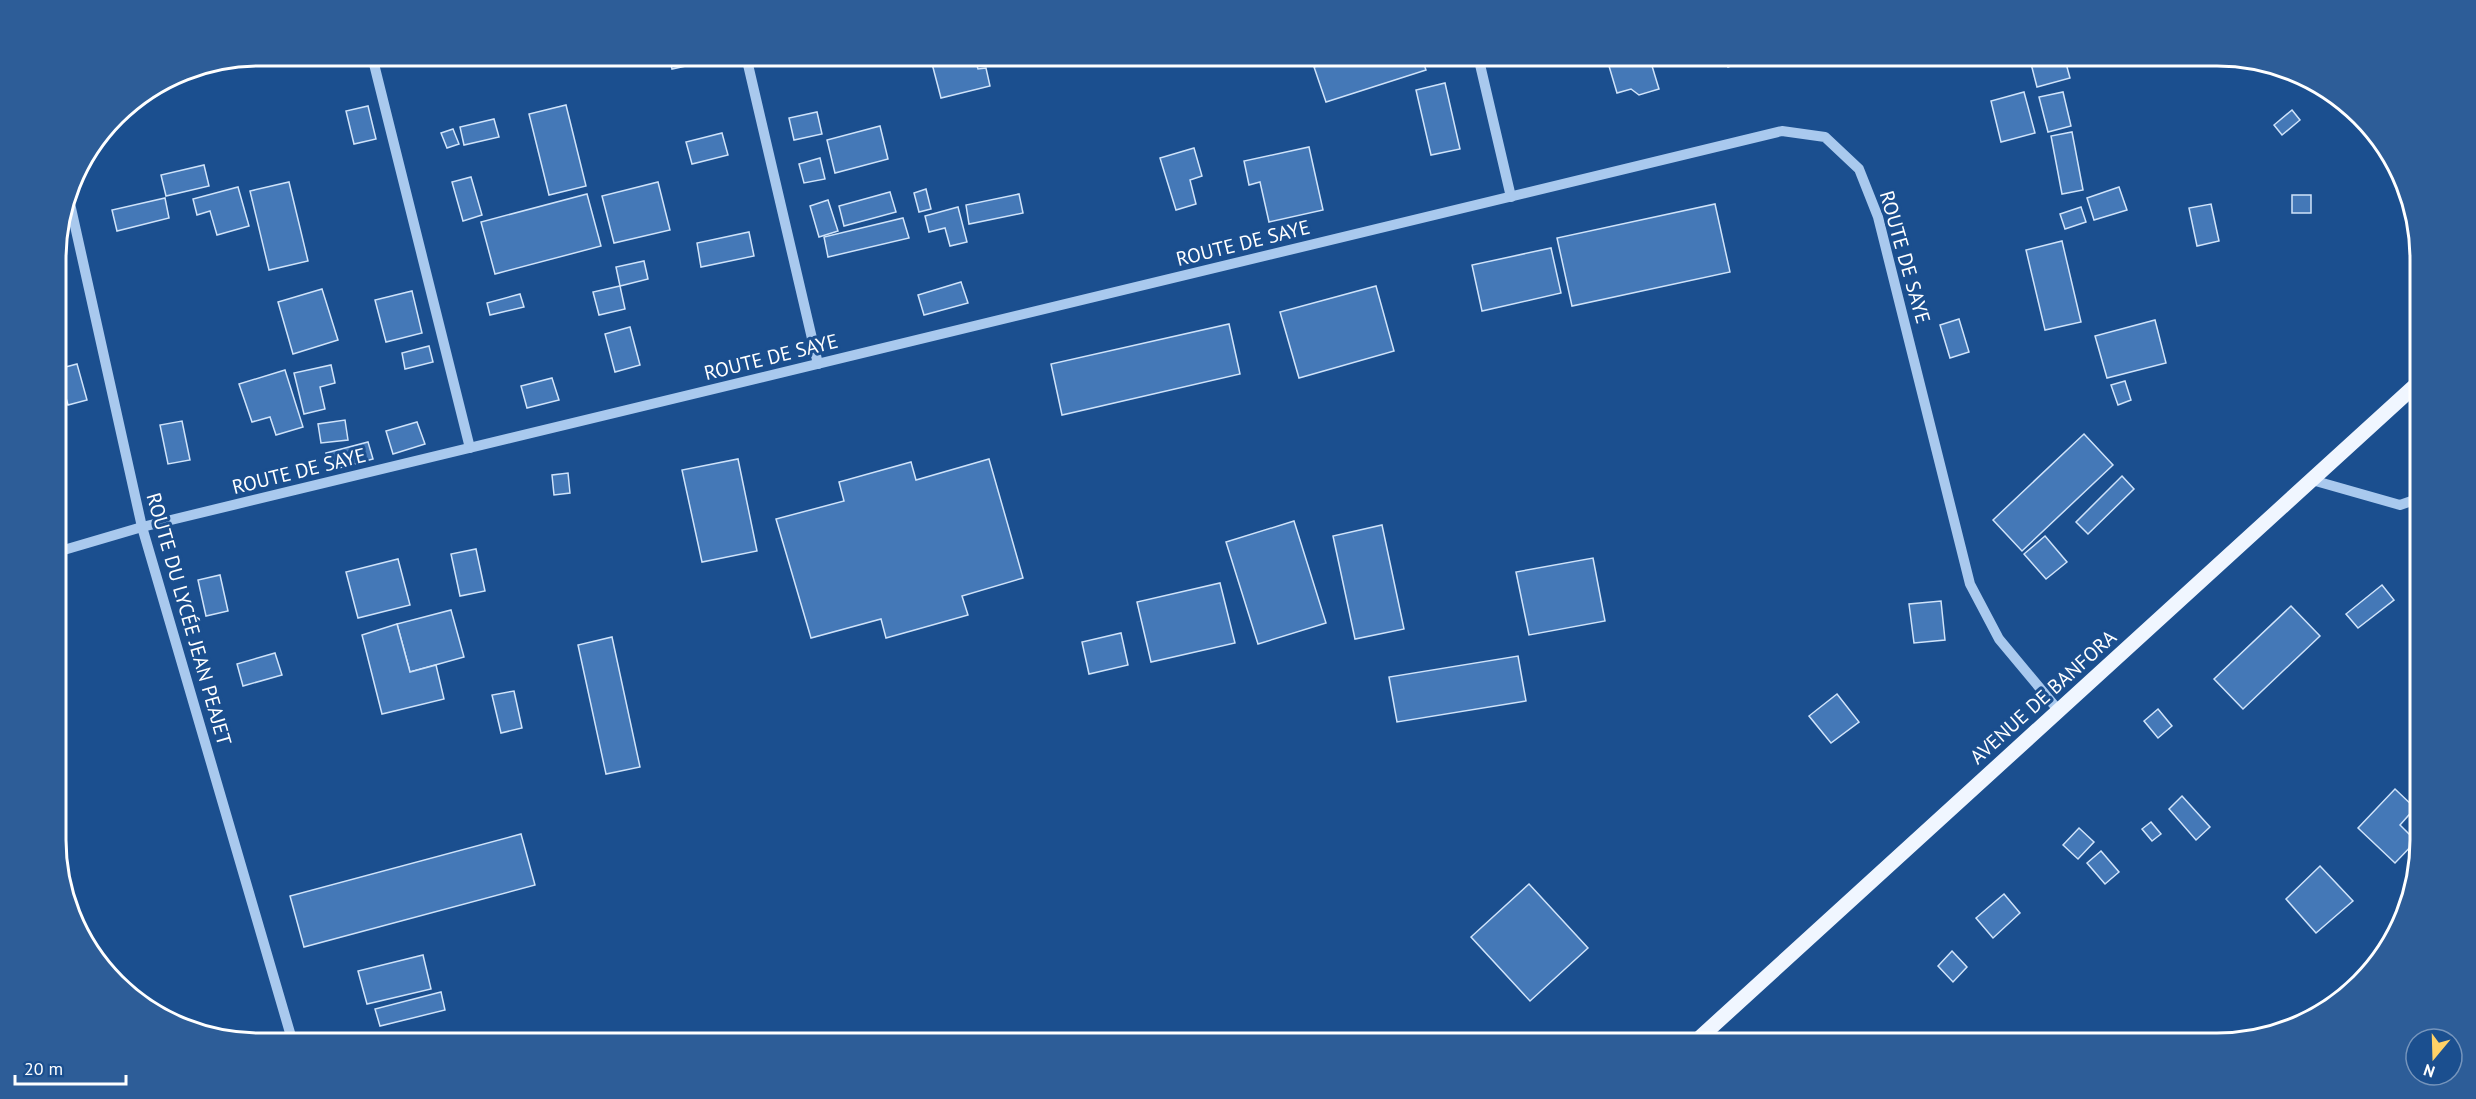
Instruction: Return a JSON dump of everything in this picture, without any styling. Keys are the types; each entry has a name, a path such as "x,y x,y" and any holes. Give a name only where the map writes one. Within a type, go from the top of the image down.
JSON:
{"main road":[{"name":"AVENUE DE BANFORA","path":"1705,1033 2410,390"}],"street":[{"path":"374,66 470,448"},
{"path":"749,66 818,364"},
{"path":"1480,66 1511,197"},
{"name":"ROUTE DE SAYE","path":"66,549 142,527 1782,131 1825,137 1859,169 1878,217 1970,584 1999,639 2059,711"},
{"name":"ROUTE DU LYCÉE JEAN PEAJET","path":"72,213 142,527 290,1033"},
{"path":"2312,480 2400,505 2410,502"}],"building":[{"path":"933,66 986,68 990,86 941,98"},
{"path":"1425,66 1426,70 1326,102 1314,67"},
{"path":"1609,66 1652,66 1659,89 1639,95 1631,89 1617,93"},
{"path":"2032,66 2067,66 2070,78 2037,87"},
{"path":"1445,83 1460,149 1431,155 1416,90"},
{"path":"2024,92 2035,133 2001,142 1991,101"},
{"path":"2063,92 2071,126 2048,132 2039,97"},
{"path":"566,105 586,186 549,195 529,114"},
{"path":"368,106 376,139 354,144 346,111"},
{"path":"2292,110 2300,120 2282,135 2274,125"},
{"path":"817,112 822,134 794,140 789,118"},
{"path":"494,119 499,137 464,145 460,127"},
{"path":"880,126 888,159 835,173 827,140"},
{"path":"453,129 459,144 447,148 441,133"},
{"path":"2072,132 2083,190 2062,194 2051,136"},
{"path":"722,133 728,155 692,164 686,142"},
{"path":"1309,147 1323,210 1269,222 1260,182 1249,185 1244,161"},
{"path":"1194,148 1202,176 1190,180 1196,204 1176,210 1160,158"},
{"path":"820,158 825,179 804,183 799,164"},
{"path":"204,165 209,186 166,196 161,175"},
{"path":"471,177 482,215 463,221 452,182"},
{"path":"289,182 308,261 269,270 250,191"},
{"path":"658,182 670,230 614,243 602,196"},
{"path":"238,187 249,226 217,235 210,211 197,215 193,199"},
{"path":"2119,187 2127,210 2094,220 2087,198"},
{"path":"926,189 931,209 919,212 914,193"},
{"path":"890,192 896,212 844,226 839,206"},
{"path":"587,194 601,246 495,274 481,222"},
{"path":"1019,194 1023,213 969,224 966,205"},
{"path":"2292,195 2311,195 2311,213 2292,213"},
{"path":"165,198 169,218 117,231 112,210"},
{"path":"828,200 838,231 819,237 810,206"},
{"path":"1715,204 1730,272 1572,306 1557,238"},
{"path":"2211,204 2219,241 2197,246 2189,208"},
{"path":"958,207 967,242 950,246 945,228 929,232 925,216"},
{"path":"2081,207 2086,222 2065,229 2060,214"},
{"path":"903,218 909,238 828,257 824,237"},
{"path":"749,232 754,256 701,267 697,243"},
{"path":"2062,241 2081,322 2045,330 2026,250"},
{"path":"1551,248 1561,293 1482,311 1472,265"},
{"path":"644,261 648,279 620,286 616,267"},
{"path":"961,282 968,303 924,315 918,295"},
{"path":"620,286 625,309 599,315 593,292"},
{"path":"1376,286 1394,351 1299,378 1280,312"},
{"path":"322,289 338,340 293,354 278,302"},
{"path":"412,291 422,333 386,342 375,300"},
{"path":"520,294 524,307 490,315 487,303"},
{"path":"1959,319 1969,352 1950,358 1940,325"},
{"path":"2155,320 2166,363 2107,378 2095,336"},
{"path":"1229,324 1240,374 1062,415 1051,364"},
{"path":"630,327 640,365 615,372 605,334"},
{"path":"429,346 433,362 405,369 402,353"},
{"path":"77,364 87,400 68,405 66,367"},
{"path":"331,365 335,383 320,387 325,409 304,414 294,373"},
{"path":"285,370 303,427 276,435 270,417 252,422 239,384"},
{"path":"552,378 559,400 527,408 521,386"},
{"path":"2125,381 2131,400 2118,405 2111,385"},
{"path":"345,420 348,440 321,443 318,424"},
{"path":"182,421 190,460 168,464 160,425"},
{"path":"417,422 425,444 393,454 386,431"},
{"path":"2084,434 2113,465 2022,551 1993,520"},
{"path":"368,442 373,459 331,470 326,453"},
{"path":"738,459 757,551 702,562 682,470"},
{"path":"989,459 1023,578 962,596 968,615 886,638 881,619 811,638 776,519 844,501 839,482 911,462 916,480"},
{"path":"568,473 570,493 554,495 552,475"},
{"path":"2122,476 2134,489 2088,534 2076,522"},
{"path":"1294,521 1326,623 1258,644 1226,542"},
{"path":"1382,525 1404,629 1355,639 1333,536"},
{"path":"2045,536 2067,562 2046,579 2024,554"},
{"path":"476,549 485,591 460,596 451,554"},
{"path":"1593,558 1605,621 1529,635 1516,572"},
{"path":"398,559 410,605 358,618 346,572"},
{"path":"220,575 228,611 206,616 198,580"},
{"path":"1220,583 1235,643 1151,662 1137,602"},
{"path":"2382,585 2394,600 2358,628 2346,614"},
{"path":"1941,601 1945,640 1914,643 1909,604"},
{"path":"2291,606 2320,636 2243,709 2214,679"},
{"path":"451,610 464,657 410,672 397,624"},
{"path":"397,624 410,672 436,665 444,699 382,714 362,635"},
{"path":"1121,633 1128,665 1089,674 1082,642"},
{"path":"612,637 640,767 606,774 578,645"},
{"path":"275,653 282,675 243,686 237,664"},
{"path":"1518,656 1526,701 1397,722 1389,677"},
{"path":"514,691 522,728 501,733 492,695"},
{"path":"1837,694 1859,722 1831,743 1809,716"},
{"path":"2158,709 2172,726 2158,738 2144,721"},
{"path":"2395,789 2410,803 2410,814 2400,825 2410,835 2409,848 2395,863 2358,828"},
{"path":"2182,796 2210,827 2196,840 2169,809"},
{"path":"2151,822 2161,834 2152,841 2142,829"},
{"path":"2079,828 2094,842 2078,859 2063,845"},
{"path":"521,834 535,885 304,947 290,896"},
{"path":"2101,851 2119,872 2105,884 2087,863"},
{"path":"2320,866 2353,901 2316,933 2286,899"},
{"path":"1529,884 1588,948 1530,1001 1471,937"},
{"path":"2004,894 2020,913 1993,938 1976,918"},
{"path":"1952,951 1967,967 1953,982 1938,966"},
{"path":"423,955 431,989 367,1004 358,971"},
{"path":"441,992 445,1010 380,1026 375,1009"}]}
